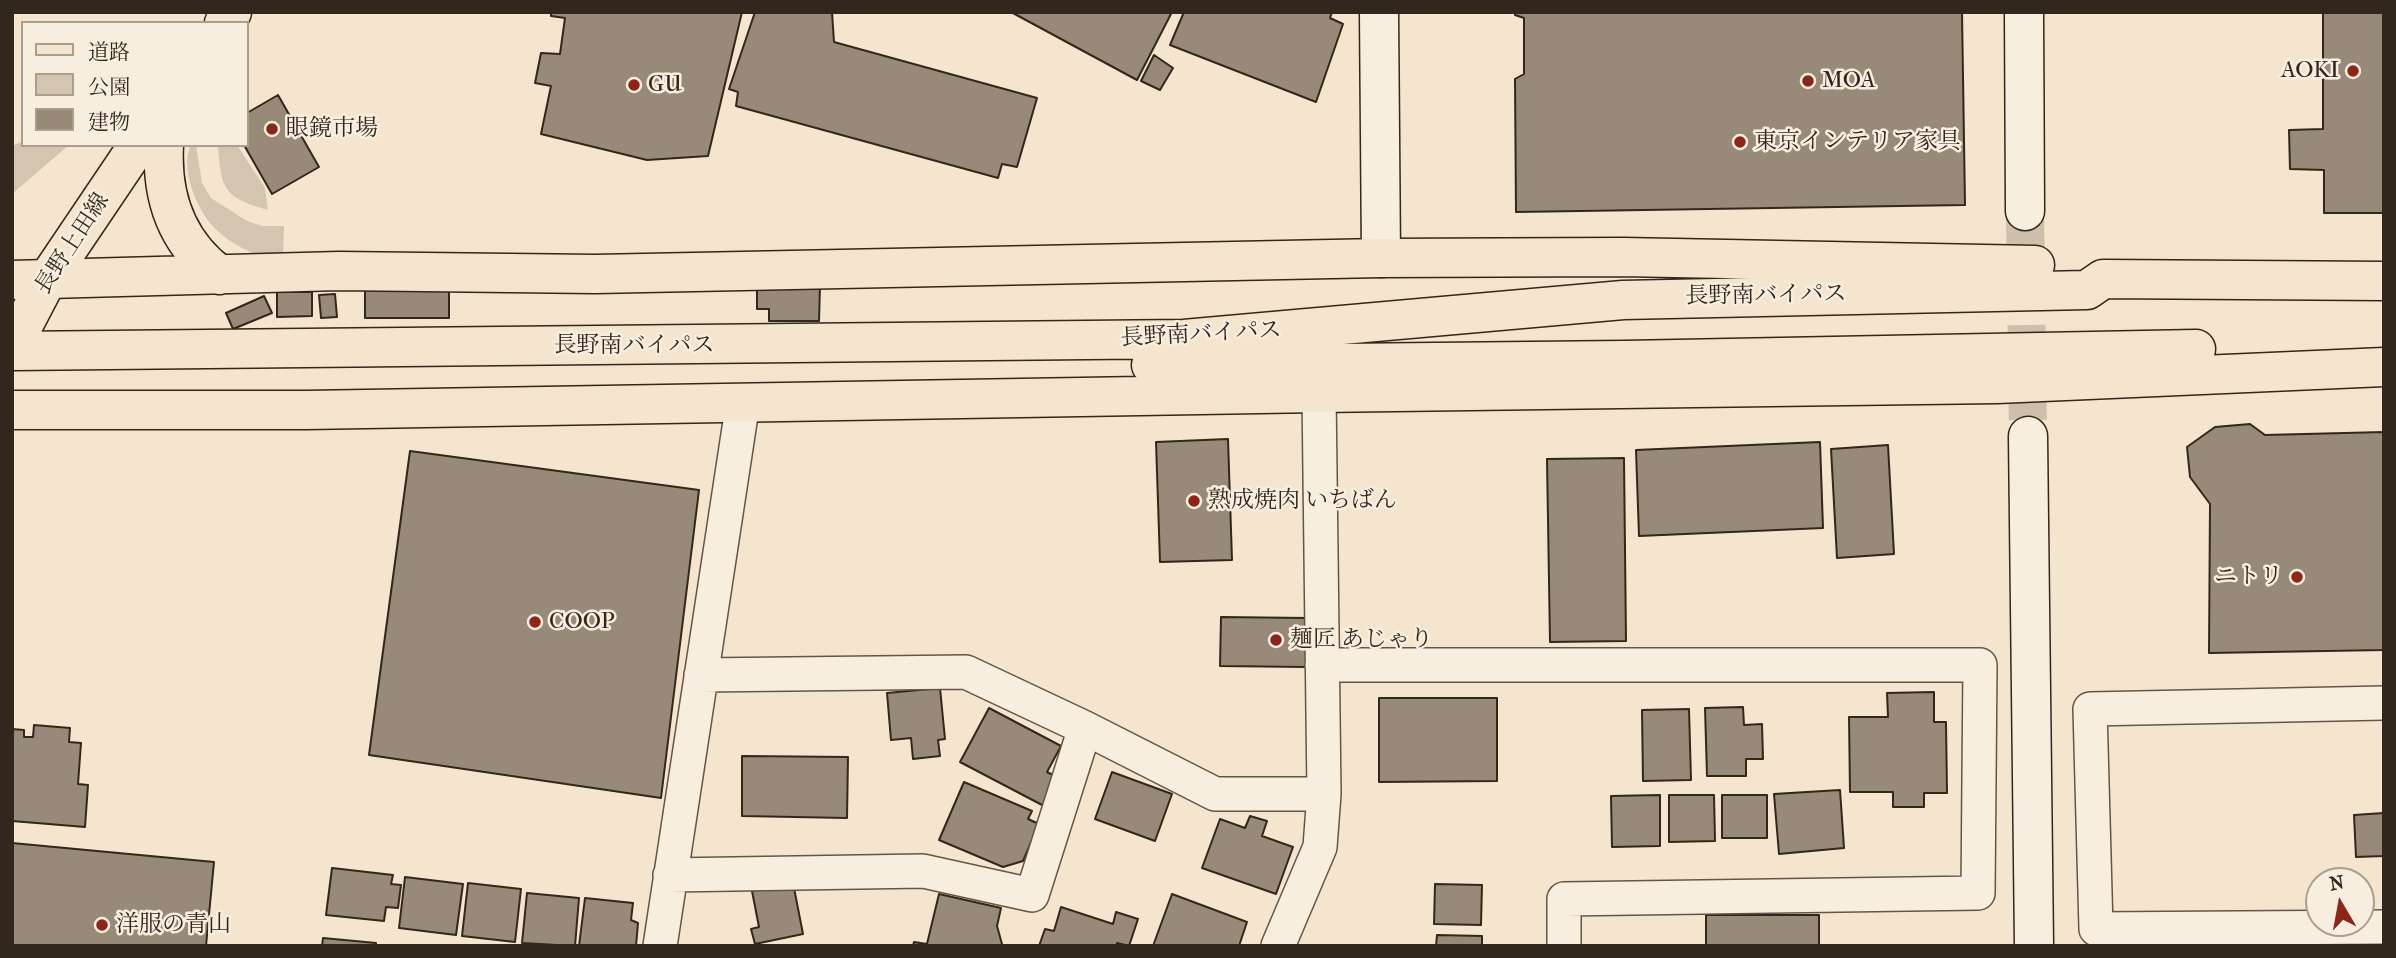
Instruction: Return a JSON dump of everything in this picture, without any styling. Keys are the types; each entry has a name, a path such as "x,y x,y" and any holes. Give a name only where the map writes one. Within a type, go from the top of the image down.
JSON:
{"main road":[{"name":"長野上田線","path":"12,349 29,281 136,147"},
{"path":"163,147 162,167 172,215 201,261 220,275"},
{"path":"29,281 339,271 595,274 1381,258 1623,257 2086,266 2103,279"},
{"name":"長野南バイパス","path":"12,349 1184,339 1623,300 2087,290 2103,279 2384,281"},
{"name":"長野南バイパス","path":"12,372 1188,365 2384,346"},
{"path":"12,410 306,410 1997,384 2384,367"}],"street":[{"path":"1379,12 1381,258"},
{"path":"2024,12 2025,211"},
{"path":"1278,946 1320,847 1324,794 1319,393"},
{"path":"660,946 743,402"},
{"path":"2028,436 2034,946"},
{"path":"1322,665 1980,665 1978,893 1564,899 1564,946"},
{"path":"701,676 966,673 1085,728 1215,794 1324,794"},
{"path":"2384,703 2090,709 2096,929 2303,936 2384,927"},
{"path":"670,875 923,871 1032,895 1085,728"}],"green space":[{"path":"21,142 21,147 67,147 12,194 12,146"},
{"path":"190,147 196,147 202,183 211,198 247,221 262,226 284,226 283,256 250,252 231,241 210,223 199,206 191,185 188,154"},
{"path":"218,147 238,147 265,188 268,210 234,196 228,190 221,172"}],"building":[{"name":"GU","path":"551,12 742,12 708,156 647,160 541,134 551,86 535,83 541,53 560,54 565,18 551,16"},
{"path":"755,12 832,12 834,42 1037,98 1017,167 1002,164 998,178 736,106 738,92 729,89"},
{"path":"1011,12 1172,12 1137,80"},
{"path":"1184,12 1332,12 1330,18 1343,24 1316,102 1170,45"},
{"name":"東京インテリア家具","path":"1515,12 1962,12 1965,205 1516,212 1515,79 1524,74 1524,18 1515,15"},
{"name":"AOKI","path":"2323,12 2384,12 2384,213 2324,213 2324,170 2290,169 2289,130 2323,129"},
{"path":"1154,55 1173,68 1160,90 1141,81"},
{"name":"眼鏡市場","path":"278,95 319,167 272,194 245,147 248,147 248,112"},
{"path":"757,286 820,286 819,321 769,321 769,309 757,309"},
{"path":"365,290 449,291 449,318 365,318"},
{"path":"277,292 312,292 312,316 277,317"},
{"path":"335,294 337,317 321,318 319,295"},
{"path":"264,296 272,313 233,329 226,313"},
{"name":"ニトリ","path":"2250,424 2265,435 2384,432 2384,650 2209,653 2210,504 2190,477 2187,447 2215,427"},
{"name":"熟成焼肉 いちばん","path":"1228,439 1232,560 1160,562 1156,442"},
{"path":"1820,442 1823,528 1639,536 1636,450"},
{"path":"1888,445 1894,554 1837,558 1831,449"},
{"name":"COOP","path":"410,451 699,490 661,798 369,755"},
{"path":"1624,458 1626,641 1550,642 1547,459"},
{"path":"1221,617 1307,618 1306,667 1220,666"},
{"path":"940,688 945,739 938,740 940,756 913,759 911,738 891,740 887,693"},
{"path":"1934,692 1934,722 1946,722 1947,793 1924,793 1924,807 1893,807 1893,792 1850,792 1849,717 1888,717 1887,693"},
{"path":"1379,698 1497,698 1497,781 1379,782"},
{"path":"1743,707 1744,725 1762,724 1763,759 1746,759 1746,776 1707,776 1705,708"},
{"path":"989,708 1061,746 1047,772 1059,778 1044,806 960,762"},
{"path":"1689,709 1691,780 1643,781 1642,710"},
{"path":"34,725 70,728 69,742 81,743 78,784 88,785 85,827 12,821 12,729 24,730 24,737 33,737"},
{"path":"742,756 848,757 847,818 742,816"},
{"path":"1112,772 1172,794 1155,841 1095,819"},
{"path":"964,782 1032,811 1028,819 1039,824 1023,861 1003,867 939,840"},
{"path":"1840,790 1844,848 1779,854 1774,794"},
{"path":"1660,795 1660,846 1612,847 1611,796"},
{"path":"1669,795 1714,795 1715,841 1669,842"},
{"path":"1722,795 1767,795 1767,838 1722,838"},
{"path":"2384,813 2384,856 2356,857 2354,815"},
{"path":"1250,816 1267,821 1262,836 1293,847 1276,894 1202,868 1220,819 1245,828"},
{"path":"12,843 214,862 206,946 12,946"},
{"path":"332,868 393,875 391,884 401,885 398,908 386,907 384,921 326,915"},
{"path":"405,877 463,884 456,935 399,928"},
{"path":"468,883 521,889 515,942 462,936"},
{"path":"793,883 803,934 755,944 751,929 759,927 752,891"},
{"path":"1435,884 1482,885 1481,925 1434,924"},
{"path":"527,893 579,898 575,946 522,943"},
{"path":"939,894 1001,908 997,926 1002,944 913,946 914,942 927,944"},
{"path":"1172,894 1247,922 1239,946 1153,946"},
{"path":"585,898 633,903 631,920 638,923 636,946 579,946"},
{"path":"1061,907 1113,924 1116,912 1138,919 1129,946 1117,943 1116,946 1039,946 1045,929 1054,931"},
{"path":"1706,915 1819,915 1819,946 1706,946"},
{"path":"1437,935 1482,936 1482,946 1436,946"},
{"path":"323,938 376,943 376,946 322,946"}],"tunnel":[{"path":"2025,211 2028,436"}],"place":[{"name":"AOKI","path":"2353,71"},
{"name":"MOA","path":"1808,81"},
{"name":"GU","path":"634,85"},
{"name":"眼鏡市場","path":"272,129"},
{"name":"東京インテリア家具","path":"1740,142"},
{"name":"熟成焼肉 いちばん","path":"1194,501"},
{"name":"ニトリ","path":"2297,577"},
{"name":"COOP","path":"535,622"},
{"name":"麺匠 あじゃり","path":"1276,640"},
{"name":"洋服の青山","path":"102,925"}]}
